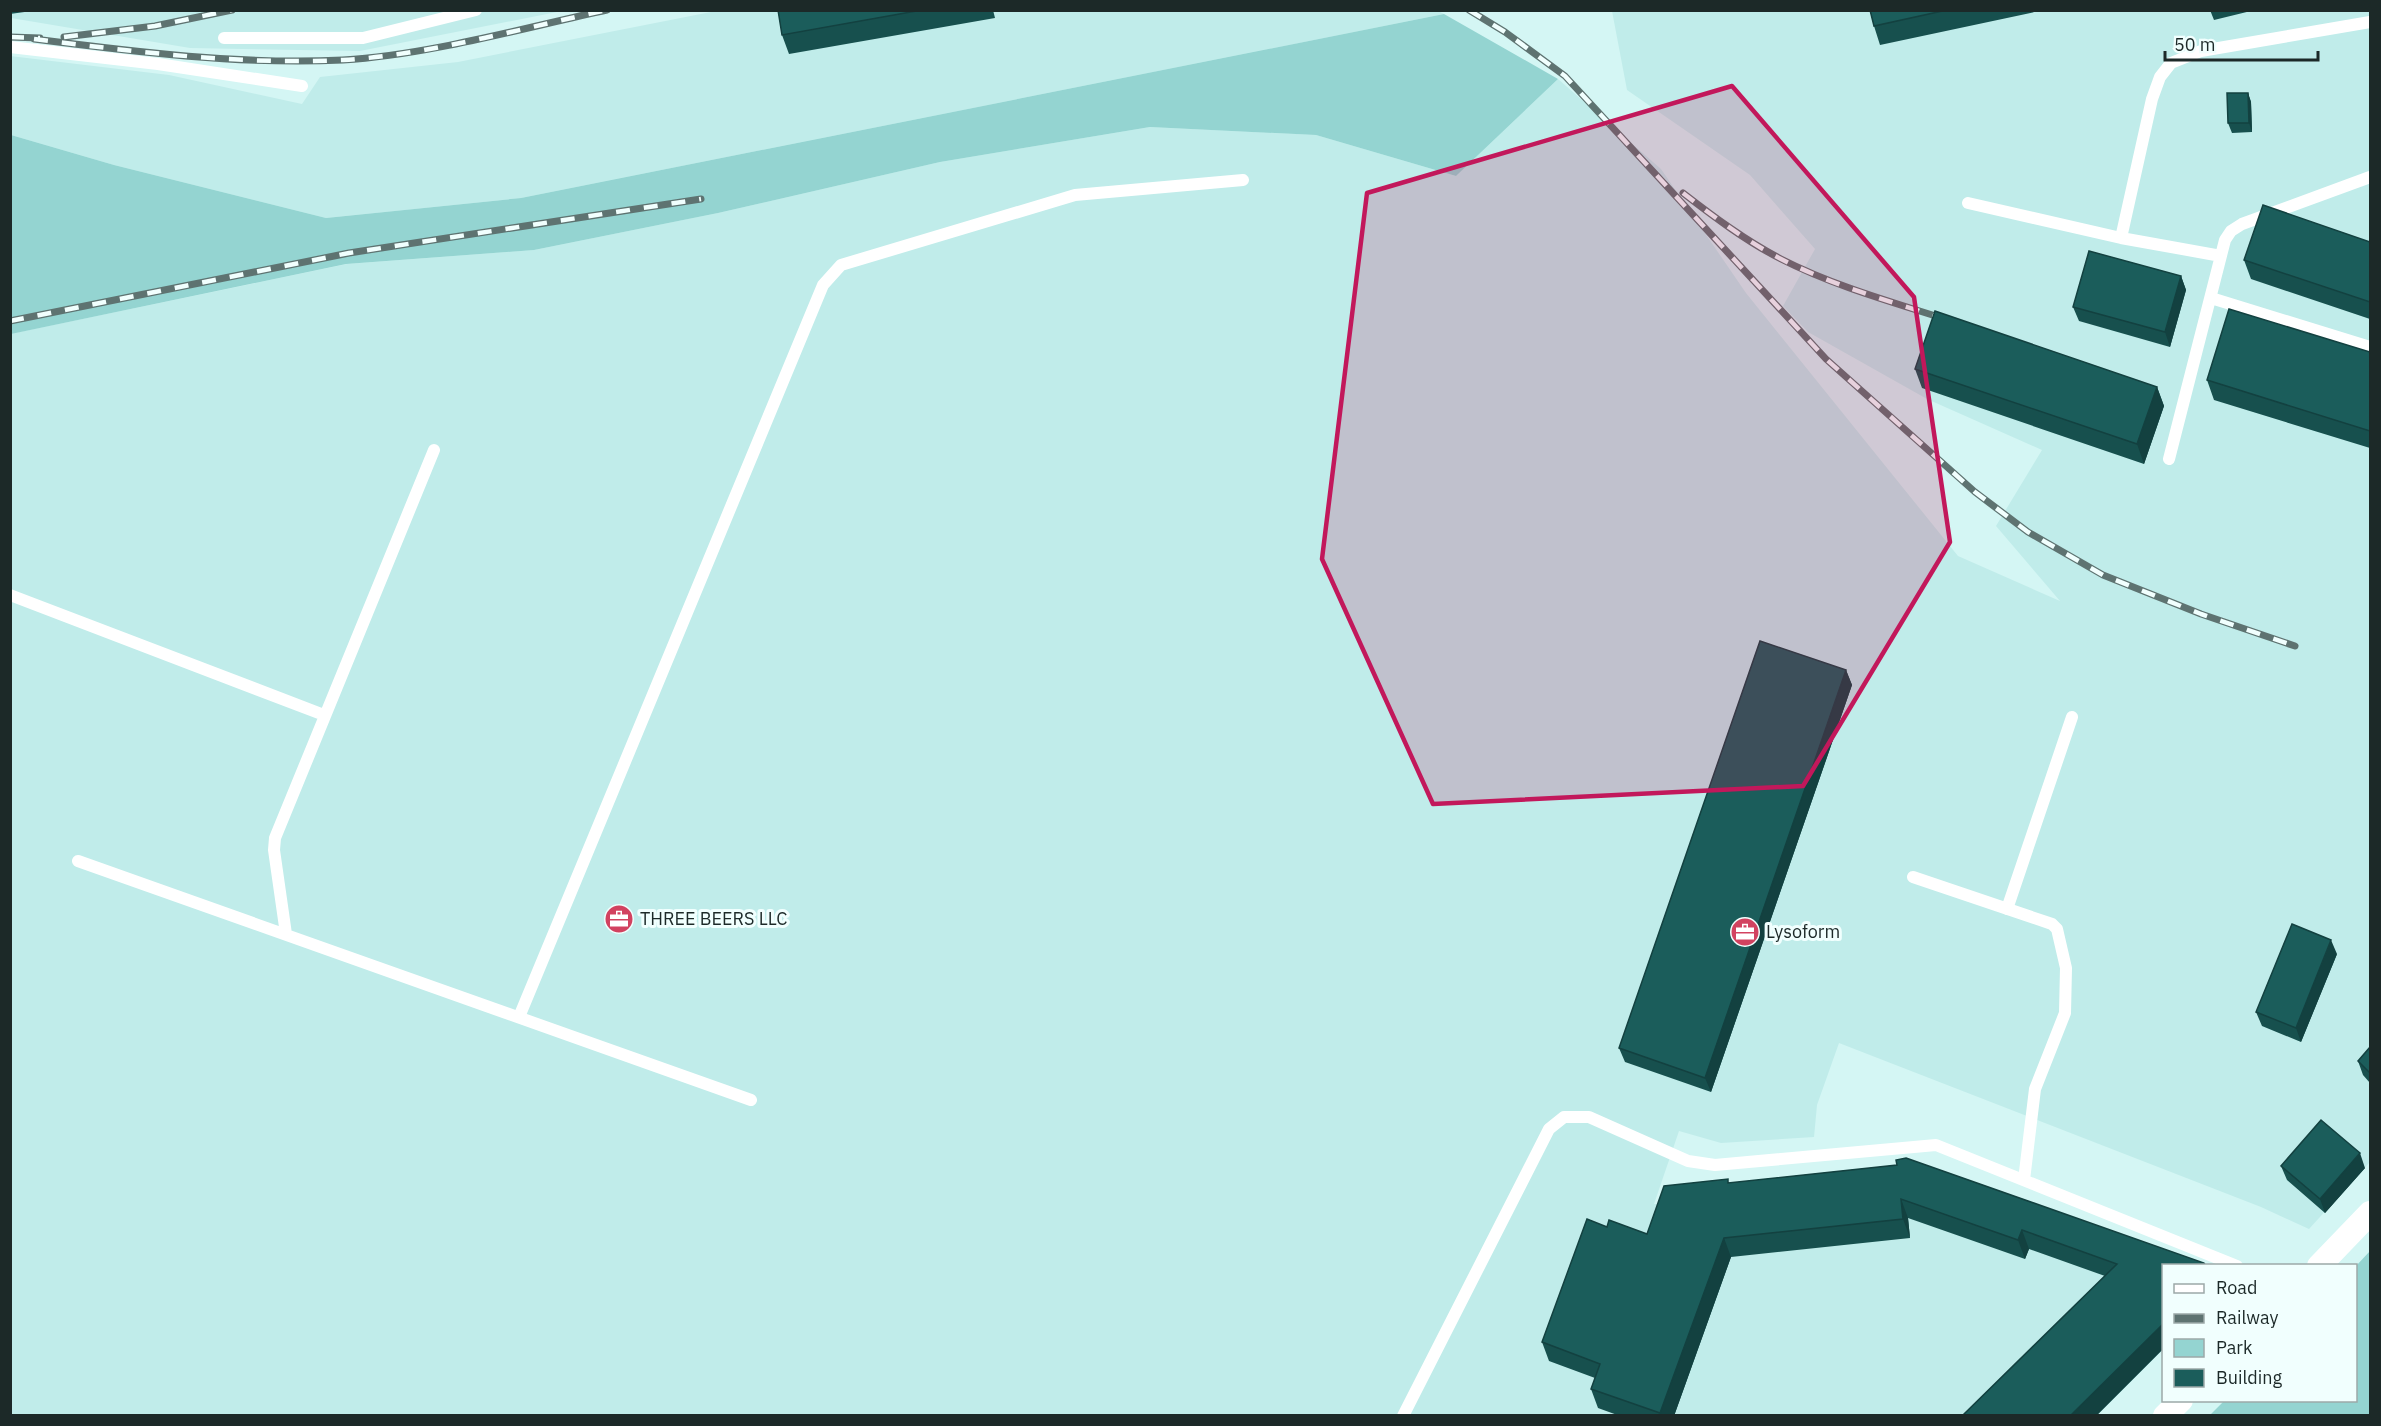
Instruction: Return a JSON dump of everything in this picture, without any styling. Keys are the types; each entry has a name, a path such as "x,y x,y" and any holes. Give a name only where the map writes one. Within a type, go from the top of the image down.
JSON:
{"street":[{"path":"2321,1264 2370,1213"},
{"path":"2165,1416 2180,1402"}],"lane":[{"path":"224,38 363,38 476,10"},
{"path":"2121,238 2152,99 2160,77 2171,63 2201,51 2370,22"},
{"path":"10,47 302,86"},
{"path":"2169,459 2222,256 2231,231 2241,224 2370,177"},
{"path":"519,1017 813,307 831,273 841,265 1075,195 1243,180"},
{"path":"1968,203 2121,238 2222,256"},
{"path":"2211,298 2370,347"},
{"path":"286,934 274,850 275,838 434,450"},
{"path":"10,595 324,715"},
{"path":"2007,909 2072,717"},
{"path":"78,861 751,1100"},
{"path":"1913,878 2055,926 2066,968 2065,1013 2036,1089 2024,1180"},
{"path":"1403,1416 1549,1129 1564,1117 1589,1117 1688,1161 1715,1165 1936,1145 2232,1264"}],"highlighted area":[{"path":"1732,86 1914,297 1950,542 1803,786 1433,804 1322,559 1367,193"}],"shaded area":[{"path":"1436,10 1444,14 521,198 326,218 114,165 11,135 10,56 169,75 302,104 320,77 458,62 716,11"},
{"path":"10,11 562,11 360,51 190,48 11,18"},
{"path":"1612,11 2370,11 2370,1162 2309,1229 2261,1207 1839,1043 1817,1105 1814,1137 1721,1143 1679,1131 1654,1204 1671,1205 1903,1184 2162,1266 2162,1351 2098,1415 11,1415 10,334 347,264 534,250 718,213 940,162 1150,127 1316,135 1456,176 1558,79 1661,169 1746,293 1958,556 2060,601 1996,526 2042,450 1927,399 1808,332 1783,306 1815,249 1750,175 1627,90"}],"green space":[{"path":"1444,14 1558,79 1456,176 1316,135 1150,127 940,162 718,213 534,250 346,264 11,334 11,135 114,165 326,218 521,198"},
{"path":"2370,1251 2370,1415 2210,1415 2223,1402 2357,1402 2357,1265"}],"building":[{"path":"778,10 922,10 782,35"},
{"path":"1870,10 1947,10 1874,26"},
{"path":"2227,93 2248,93 2249,123 2228,123"},
{"path":"2263,205 2370,242 2370,302 2244,260"},
{"path":"2089,251 2181,276 2165,332 2073,307"},
{"path":"2229,309 2370,352 2370,431 2207,380"},
{"path":"1935,311 2157,387 2137,444 1915,369"},
{"path":"1760,641 1846,670 1705,1078 1619,1048"},
{"path":"2292,924 2331,940 2296,1028 2256,1012"},
{"path":"2370,1047 2370,1073 2358,1061"},
{"path":"2321,1120 2360,1153 2320,1199 2281,1166"},
{"path":"1906,1158 2205,1264 2162,1264 2162,1325 2070,1416 1962,1416 2117,1264 2022,1230 2018,1240 1901,1199 1903,1219 1724,1238 1660,1413 1591,1389 1600,1364 1542,1342 1587,1219 1607,1227 1609,1220 1647,1234 1664,1186 1728,1179 1728,1183 1897,1165 1896,1160"}],"railway":[{"path":"64,37 155,26 232,10"},
{"path":"34,39 150,53 227,59 343,60 442,47 607,10"},
{"path":"1469,10 1505,32 1565,76 1826,359 1975,492 2028,532 2103,575 2201,614 2295,646"},
{"path":"10,37 40,38"},
{"path":"1683,193 1743,237 1801,269 1863,293 1948,320"},
{"path":"10,321 349,253 701,199"}],"place":[{"name":"THREE BEERS LLC","path":"619,919"},
{"name":"Lysoform","path":"1745,932"}]}
